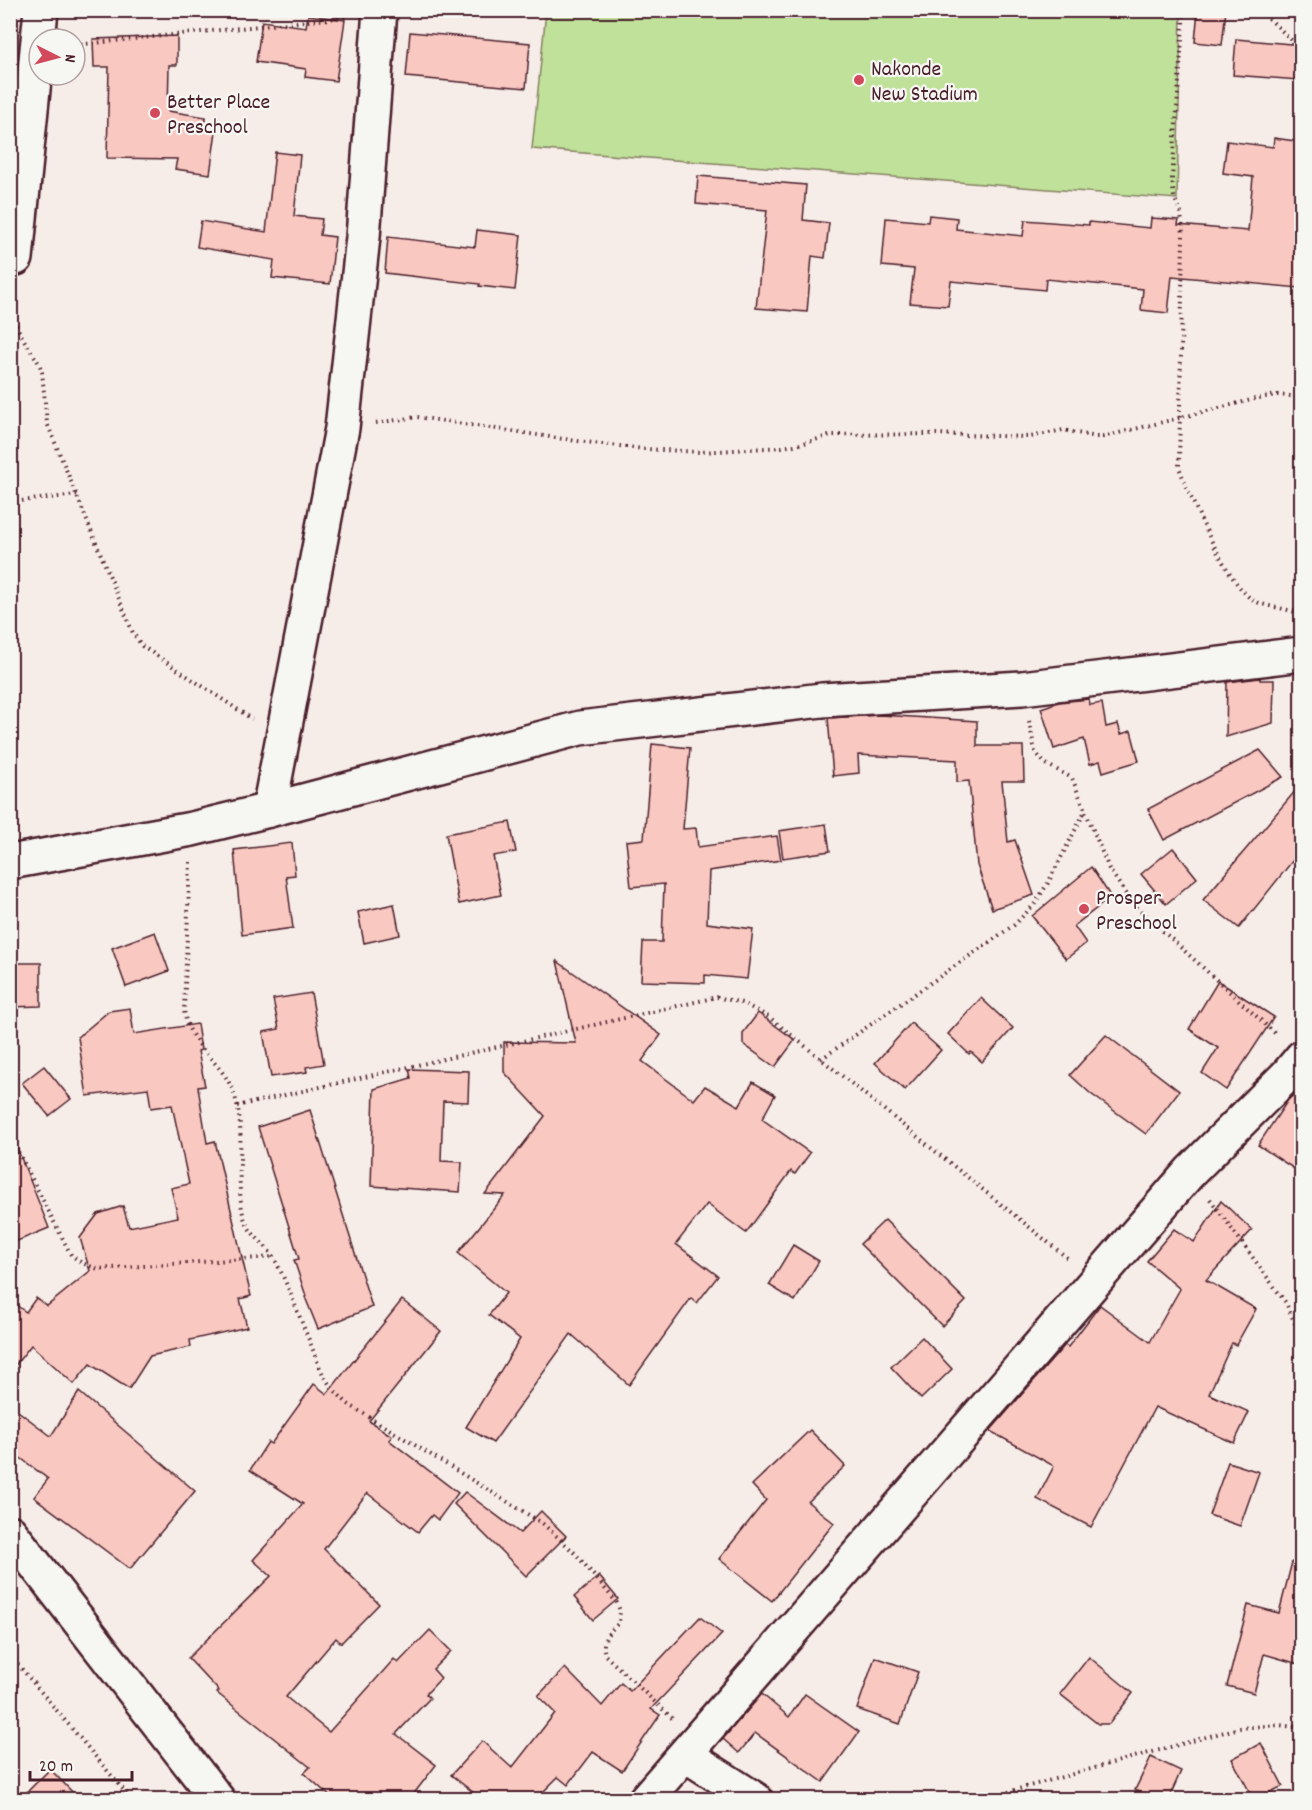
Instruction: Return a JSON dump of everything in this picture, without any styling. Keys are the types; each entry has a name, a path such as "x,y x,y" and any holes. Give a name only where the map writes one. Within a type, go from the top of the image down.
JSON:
{"street":[{"path":"16,258 41,10"},
{"path":"269,810 342,428 363,237 380,12"},
{"path":"10,862 192,828 269,810 580,728 822,700 1022,688 1302,654"},
{"path":"645,1800 1190,1172 1297,1072"},
{"path":"10,1532 218,1800"},
{"path":"691,1748 756,1800"}],"path":[{"path":"1184,10 1172,179 1174,197 1181,213 1183,235 1179,467 1191,498 1233,581 1254,600 1289,609 1302,615"},
{"path":"1260,10 1302,50"},
{"path":"87,44 380,12"},
{"path":"16,258 12,302 17,329 40,365 44,380 47,423 127,620 142,646 283,739"},
{"path":"342,428 417,417 577,441 644,449 701,452 782,447 832,435 934,434 1030,437 1063,430 1096,437 1259,398 1277,395 1302,397"},
{"path":"10,502 78,495"},
{"path":"1022,688 1035,751 1046,764 1072,778 1109,869 1133,904 1297,1072"},
{"path":"821,1059 1014,924 1034,905 1048,883 1085,811"},
{"path":"192,828 185,1020 192,1035 228,1079 240,1120 243,1215 248,1230 273,1257 324,1376 348,1404 542,1523 559,1536 617,1602 620,1611 619,1623 606,1634 603,1647 605,1654 691,1748"},
{"path":"237,1106 717,997 742,1003 769,1017 1096,1281"},
{"path":"10,1136 70,1255 89,1267 99,1269 273,1257"},
{"path":"1190,1172 1278,1290 1302,1340"},
{"path":"10,1655 132,1800"},
{"path":"979,1800 1239,1728 1279,1725 1302,1728"}],"green space":[{"name":"Nakonde New Stadium","path":"546,11 1181,11 1177,199 532,149"}],"building":[{"path":"1198,10 1226,10 1222,45 1195,42"},
{"path":"308,15 345,20 336,81 305,77 306,69 256,62 262,21 306,27"},
{"path":"410,32 530,43 526,88 406,77"},
{"path":"177,36 177,65 169,65 168,111 206,117 204,129 216,131 210,174 175,169 177,159 107,158 109,67 94,67 93,39"},
{"path":"1236,39 1302,45 1299,80 1233,75"},
{"path":"1274,138 1302,142 1302,263 1299,288 1172,276 1168,313 1141,310 1143,289 1046,279 1045,290 951,281 948,306 910,303 914,269 882,266 886,218 928,222 929,215 957,218 956,229 1023,236 1025,220 1089,225 1089,222 1150,228 1151,218 1179,220 1178,225 1248,231 1253,177 1223,173 1227,141 1273,147"},
{"path":"275,152 300,155 294,216 322,219 320,235 335,237 330,284 272,278 274,260 197,247 201,221 266,232"},
{"path":"698,176 806,185 803,220 829,223 825,258 812,256 807,312 756,308 767,210 696,204"},
{"path":"477,230 521,235 515,290 385,273 388,237 475,247"},
{"path":"1260,678 1260,680 1274,680 1273,723 1226,737 1227,682"},
{"path":"1089,699 1090,705 1102,703 1106,727 1118,724 1121,734 1131,731 1139,761 1103,772 1100,761 1090,764 1084,739 1054,749 1041,708 1059,702"},
{"path":"880,715 977,721 977,746 1023,746 1024,781 1002,781 1008,842 1015,840 1034,895 992,909 977,865 969,781 957,782 957,760 858,755 859,773 833,776 828,718"},
{"path":"652,744 690,748 683,829 696,828 698,847 777,836 781,860 709,871 707,923 753,929 747,979 705,975 705,983 641,981 643,942 662,942 664,884 631,887 626,841 644,839"},
{"path":"1260,750 1283,777 1164,840 1148,809"},
{"path":"1302,783 1302,849 1239,928 1203,900"},
{"path":"510,822 516,852 493,856 501,895 459,904 446,834"},
{"path":"826,824 830,851 783,858 779,831"},
{"path":"292,843 295,875 286,876 293,928 242,935 234,850"},
{"path":"1173,848 1197,878 1166,904 1141,874"},
{"path":"1091,867 1111,897 1074,926 1086,943 1066,959 1032,916"},
{"path":"394,904 400,935 364,943 358,912"},
{"path":"155,932 169,971 126,987 112,948"},
{"path":"557,961 661,1035 642,1061 694,1100 705,1086 739,1106 753,1082 775,1095 762,1119 810,1153 795,1174 791,1171 746,1233 707,1204 676,1244 718,1276 697,1303 691,1298 629,1385 571,1334 493,1443 466,1427 520,1339 489,1315 506,1293 458,1253 505,1195 485,1194 545,1116 504,1072 504,1042 576,1043"},
{"path":"10,963 41,963 41,1006 10,1007"},
{"path":"1218,981 1274,1017 1226,1090 1202,1073 1218,1048 1189,1029"},
{"path":"311,993 324,1064 306,1067 307,1072 271,1077 263,1032 279,1029 273,999"},
{"path":"981,998 1013,1028 982,1062 971,1052 969,1054 948,1034"},
{"path":"130,1008 134,1034 197,1024 201,1050 198,1051 205,1086 198,1087 207,1143 215,1141 251,1296 240,1299 247,1327 190,1340 191,1347 150,1356 129,1389 90,1364 74,1384 31,1345 10,1372 10,1301 26,1312 36,1298 47,1306 90,1271 80,1238 98,1214 123,1206 129,1227 178,1217 171,1188 189,1184 172,1105 151,1108 148,1088 87,1096 78,1037 109,1011"},
{"path":"758,1013 795,1040 775,1067 743,1044 743,1033"},
{"path":"911,1023 941,1050 905,1090 875,1063"},
{"path":"1106,1035 1179,1091 1146,1134 1091,1094 1070,1075"},
{"path":"44,1066 71,1099 49,1116 22,1083"},
{"path":"409,1069 469,1071 468,1102 443,1101 441,1161 462,1162 460,1192 371,1186 374,1089 411,1078"},
{"path":"1302,1087 1302,1174 1258,1145 1288,1100"},
{"path":"310,1110 372,1307 318,1329 294,1260 299,1259 258,1127"},
{"path":"10,1135 12,1135 49,1228 10,1244"},
{"path":"1221,1201 1252,1230 1206,1280 1256,1309 1236,1345 1232,1343 1209,1394 1249,1412 1234,1443 1155,1407 1091,1527 1037,1499 1054,1466 990,1431 1065,1345 1068,1347 1100,1305 1150,1342 1180,1289 1147,1261 1174,1229 1194,1242"},
{"path":"885,1220 966,1301 942,1326 860,1244"},
{"path":"793,1245 819,1261 795,1301 769,1285"},
{"path":"402,1300 441,1331 369,1421 392,1436 389,1440 458,1493 438,1520 432,1515 418,1532 367,1493 324,1549 379,1604 341,1643 336,1638 286,1697 329,1732 394,1659 398,1663 430,1630 451,1651 433,1669 441,1678 426,1694 430,1698 396,1734 436,1765 409,1800 334,1800 304,1773 310,1767 217,1693 219,1691 188,1658 271,1576 253,1560 303,1504 250,1470 268,1442 271,1444 314,1384 327,1394"},
{"path":"922,1337 952,1369 921,1399 891,1367"},
{"path":"79,1392 195,1491 130,1569 34,1497 48,1479 10,1450 10,1405 51,1436"},
{"path":"810,1430 845,1466 808,1502 834,1523 772,1601 719,1559 766,1500 752,1485"},
{"path":"1228,1462 1259,1472 1240,1526 1209,1515"},
{"path":"465,1492 520,1533 541,1511 566,1536 526,1576 454,1504"},
{"path":"1292,1562 1302,1563 1302,1665 1264,1654 1254,1693 1227,1686 1248,1605 1279,1613"},
{"path":"599,1576 618,1599 593,1620 574,1597"},
{"path":"700,1617 722,1634 651,1709 660,1715 622,1771 593,1752 568,1785 558,1777 540,1795 545,1800 483,1800 451,1775 482,1741 512,1768 555,1713 538,1696 565,1668 602,1706 621,1683 630,1691"},
{"path":"875,1657 918,1672 900,1724 857,1709"},
{"path":"1089,1657 1133,1693 1109,1724 1098,1724 1060,1694"},
{"path":"762,1694 789,1717 805,1694 859,1732 823,1782 755,1733 739,1753 723,1739"},
{"path":"1261,1743 1283,1786 1254,1800 1232,1759"},
{"path":"1151,1757 1181,1771 1168,1800 1155,1800 1135,1790"},
{"path":"50,1769 80,1800 19,1800"}],"place":[{"name":"Nakonde New Stadium","path":"859,80"},
{"name":"Better Place Preschool","path":"155,113"},
{"name":"Prosper Preschool","path":"1084,909"}]}
